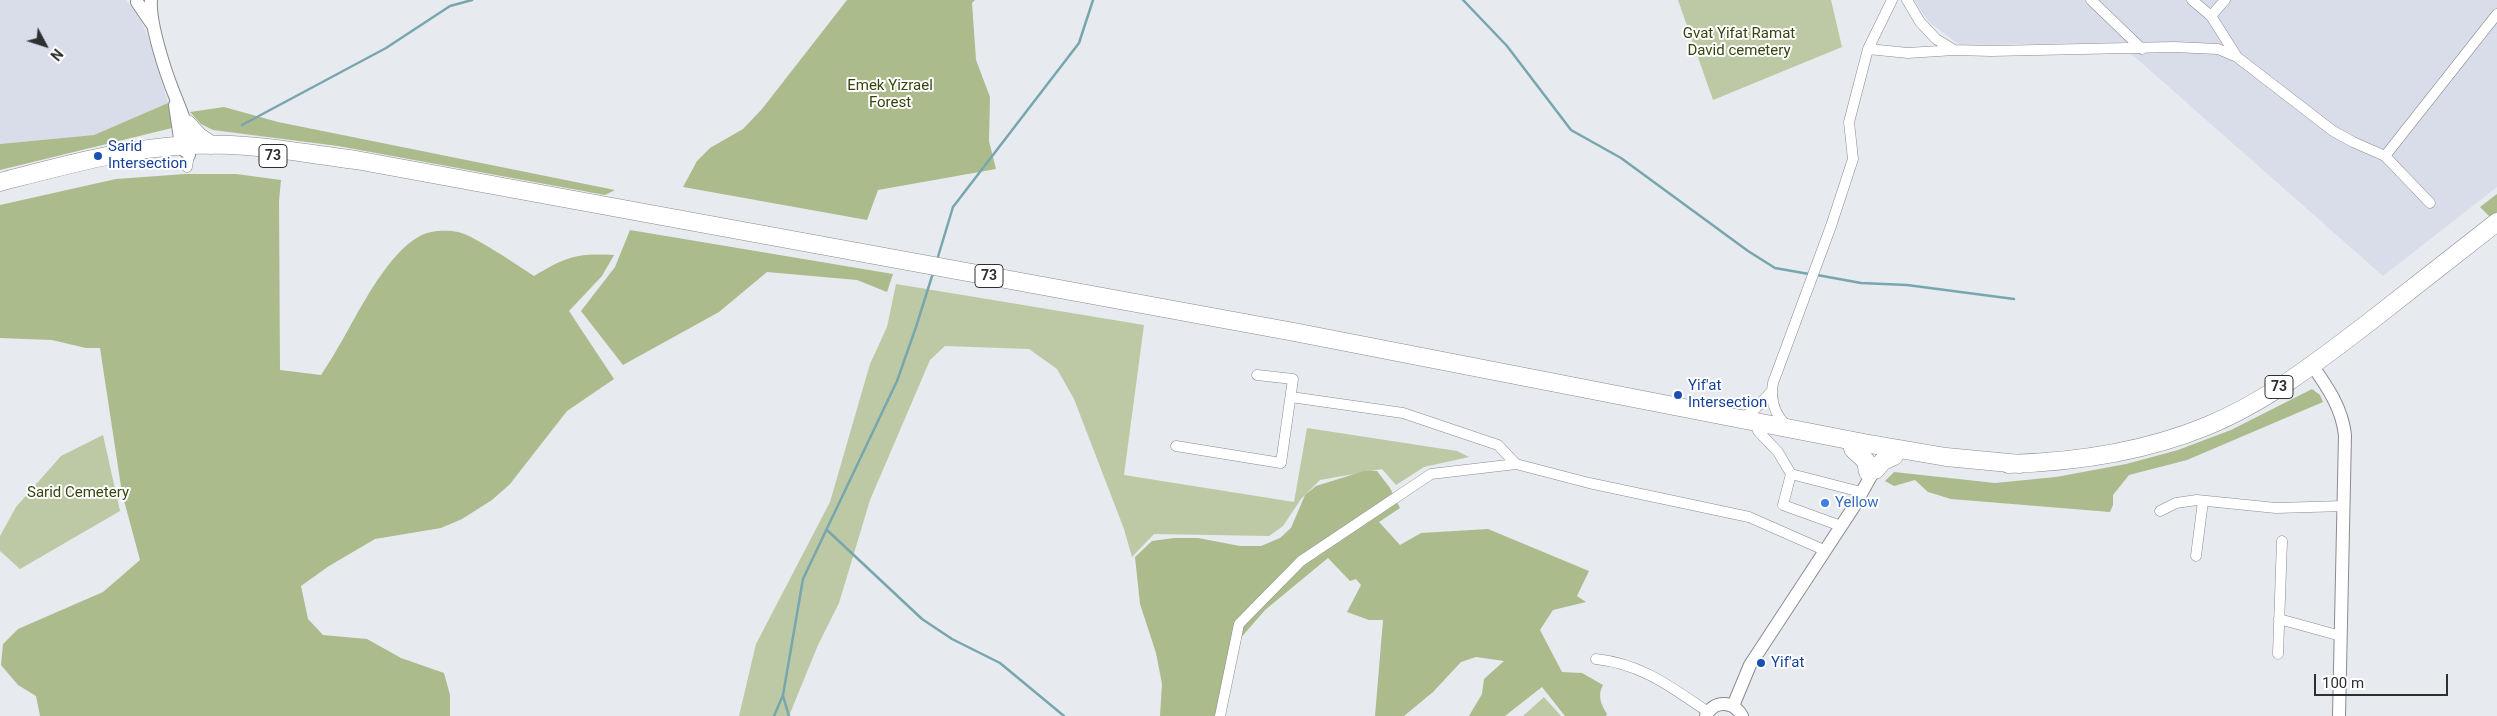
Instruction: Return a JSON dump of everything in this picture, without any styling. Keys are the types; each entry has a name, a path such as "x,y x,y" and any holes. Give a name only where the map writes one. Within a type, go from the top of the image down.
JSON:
{"highway":[{"path":"187,124 199,137 211,145"},
{"name":"73","path":"0,187 187,153 211,145 260,148 356,160 1294,332 1621,397 1789,428 1877,458"},
{"name":"73","path":"0,182 96,158 187,153 356,160"},
{"name":"73","path":"1621,397 1758,431 1853,449 1866,461 1877,458 1963,459 2020,464 2057,463 2100,456 2189,432 2244,408 2312,365 2497,222"}],"street":[{"path":"142,0 155,31 175,96 187,153"},
{"path":"1739,419 1753,411 1771,392 1853,158 1849,122 1868,49 1892,0"},
{"path":"1907,0 1920,22 1936,39 1954,50"},
{"path":"2091,0 2142,49"},
{"path":"2192,0 2211,16 2237,57"},
{"path":"2211,16 2225,0"},
{"path":"2385,156 2497,14"},
{"path":"1868,49 1908,53 1954,50 1991,52 2218,49 2237,57 2333,131 2385,156 2430,203"},
{"path":"175,96 187,124 187,153"},
{"path":"2312,365 2336,401 2343,423 2344,506 2339,716"},
{"path":"1176,446 1281,463 1293,379 1257,375"},
{"path":"1771,392 1775,412 1789,428"},
{"path":"1291,397 1403,412 1498,445 1516,464"},
{"path":"1758,431 1778,452 1791,474 1861,492"},
{"path":"1733,706 1750,664 1841,526 1861,492 1877,458"},
{"path":"1220,716 1239,624 1301,561 1432,474 1516,464 1590,483 1749,517 1824,550"},
{"path":"1791,474 1783,505 1841,526"},
{"path":"2160,511 2182,501 2203,501 2276,508 2344,506"},
{"path":"2196,556 2203,501"},
{"path":"2278,654 2282,541"},
{"path":"2280,619 2341,636"},
{"path":"1596,659 1618,661 1656,676 1707,714 1722,704 1733,706 1742,716"}],"shaded area":[{"path":"0,0 126,0 140,19 148,37 168,103 94,135 0,144"},
{"path":"1914,0 2497,0 2497,187 2383,276 2119,43 1960,45 1929,22"}],"green space":[{"name":"Emek Yizrael Forest","path":"847,0 975,0 972,3 976,60 990,97 989,141 996,169 878,190 867,220 683,187 697,161 710,148 743,129 762,109"},
{"name":"Gvat Yifat Ramat David cemetery","path":"1678,0 1831,0 1842,47 1713,100"},
{"path":"168,103 172,128 0,170 0,144 94,135"},
{"path":"224,107 278,122 615,190 605,195 338,146 213,130 201,124 190,112"},
{"path":"185,174 236,174 281,180 279,201 280,370 321,375 378,279 405,247 424,234 444,231 458,232 496,251 534,276 563,260 590,255 614,255 602,276 569,311 614,379 567,411 510,484 492,500 462,519 441,528 375,539 329,566 301,586 308,619 323,635 367,639 401,658 444,673 450,695 450,716 40,716 36,696 18,685 1,665 3,644 18,629 103,592 140,560 122,493 100,348 86,348 52,340 0,338 0,205 116,179"},
{"path":"2497,194 2497,212 2490,217 2480,207"},
{"path":"630,230 893,274 887,292 857,280 767,272 719,312 623,365 581,311 615,267"},
{"path":"896,284 1144,325 1124,475 1294,502 1307,428 1457,451 1469,457 1424,467 1396,485 1382,469 1320,480 1301,499 1283,526 1269,536 1154,534 1132,557 1124,529 1074,399 1057,369 1029,349 945,346 930,360 870,500 839,603 818,645 789,716 739,716 756,644 830,502 870,364 887,327"},
{"path":"2312,389 2320,395 2323,402 2187,460 2129,475 2113,495 2113,505 2110,512 1951,499 1928,492 1915,480 1894,486 1885,481 1894,472 1995,483 2056,477 2126,464 2178,450 2231,430"},
{"name":"Sarid Cemetery","path":"103,435 120,511 20,569 0,551 0,536 16,507 61,456"},
{"path":"1364,471 1377,471 1390,488 1400,508 1379,522 1400,545 1421,533 1488,529 1589,571 1577,596 1586,602 1553,610 1540,630 1562,672 1582,673 1603,685 1600,696 1607,714 1606,716 1565,716 1542,687 1505,716 1469,716 1482,694 1484,679 1504,661 1476,657 1461,662 1433,692 1404,716 1375,716 1383,620 1369,620 1347,612 1361,585 1356,579 1350,581 1328,558 1265,610 1239,640 1222,716 1160,716 1162,684 1156,653 1140,604 1135,557 1152,541 1174,538 1198,538 1240,546 1261,546 1280,538 1291,528 1305,495 1316,486"},
{"path":"1544,697 1561,716 1523,716"}],"waterway":[{"path":"242,125 386,48 450,6 472,0"},
{"path":"937,260 953,207 1079,43 1093,0"},
{"path":"1463,0 1507,46 1571,130 1621,158 1748,251 1775,268 1809,274"},
{"path":"774,716 783,695 803,579 897,381 933,273"},
{"path":"1817,275 1861,283 1907,285 2014,299"},
{"path":"827,530 922,619 952,639 1000,663 1064,716"},
{"path":"783,696 789,716"}],"place":[{"name":"Sarid Intersection","path":"98,156"},
{"name":"Yif'at Intersection","path":"1678,395"},
{"name":"Yellow","path":"1825,503"},
{"name":"Yif'at","path":"1761,663"}]}
